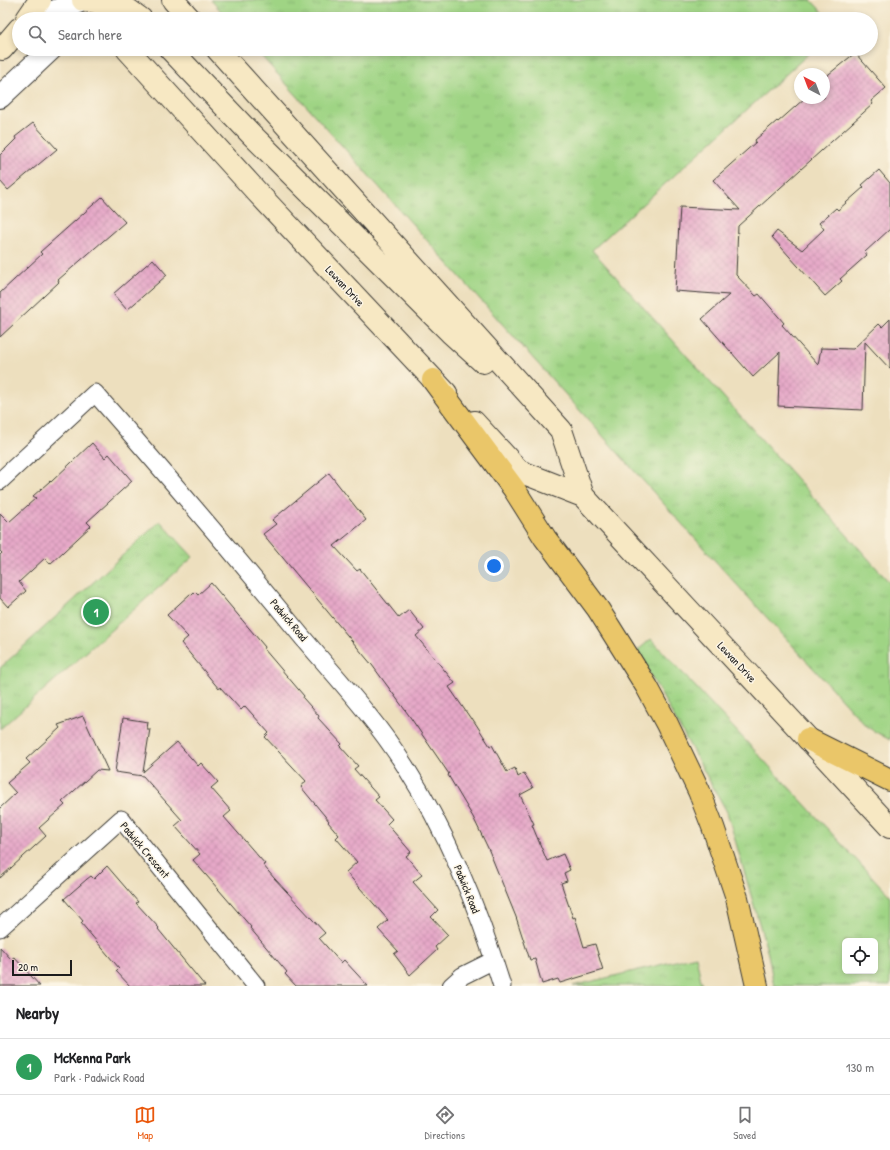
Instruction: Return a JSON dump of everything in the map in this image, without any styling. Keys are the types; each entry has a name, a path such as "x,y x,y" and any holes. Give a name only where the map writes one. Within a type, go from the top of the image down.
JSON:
{"highway":[{"path":"433,380 514,490 545,538 598,608 644,681 667,724 699,791 713,827 737,898 758,986"},
{"path":"808,738 890,780"}],"main road":[{"path":"32,12 40,0"},
{"path":"83,0 94,12"},
{"path":"83,0 123,6 131,12"},
{"path":"173,0 184,12"},
{"path":"1,50 12,37"},
{"name":"Lewvan Drive","path":"133,56 257,192 519,471 583,496"},
{"path":"177,56 256,138 450,332 561,430"},
{"name":"Lewvan Drive","path":"223,56 561,430 583,496 890,827"}],"street":[{"path":"53,12 83,0"},
{"path":"76,12 83,0"},
{"path":"1,50 12,40"},
{"path":"0,97 44,56"},
{"name":"Padwick Road","path":"0,481 95,394 218,535 372,721 405,765 429,808 461,872 494,960 502,986"},
{"name":"Padwick Crescent","path":"0,928 121,819 256,986"},
{"path":"451,986 462,976 494,960"}],"green space":[{"path":"211,0 811,0 822,12 222,12"},
{"path":"261,56 806,56 592,250 890,583 890,740 867,727 717,563"},
{"path":"160,521 193,557 0,729 0,668"},
{"path":"651,639 890,896 890,986 774,986 768,954 727,812 637,651"},
{"path":"696,956 702,986 573,986"}],"building":[{"path":"851,56 858,56 886,88 871,101 873,104 738,226 736,275 756,296 759,294 784,323 782,325 818,365 821,348 853,349 879,324 882,327 890,319 890,369 865,342 863,410 778,406 780,352 753,377 702,319 729,295 675,291 680,207 740,210 713,180 756,142 755,140 777,121 778,122 798,104 830,104 830,73"},
{"path":"33,123 57,149 8,190 0,181 0,155 16,139 15,137"},
{"path":"879,170 890,183 890,229 865,252 867,255 840,279 842,281 825,296 772,237 777,231 802,250 824,229 819,223 836,208 838,210 864,187 862,185"},
{"path":"102,197 125,222 58,280 59,282 0,337 0,293 42,254 40,252"},
{"path":"153,259 167,275 127,310 113,294"},
{"path":"92,443 105,458 109,454 132,481 87,522 91,526 50,564 45,558 19,582 26,591 8,607 0,598 0,555 2,553 0,551 0,513 9,522 36,498 33,496 50,481 51,482"},
{"path":"329,473 366,520 334,546 357,571 360,569 399,618 409,610 424,629 416,636 455,683 449,687 490,746 492,745 507,772 515,768 518,777 524,773 533,788 520,795 534,824 532,825 547,861 563,854 570,870 564,873 567,881 561,883 573,918 575,917 584,947 595,944 603,970 560,983 558,979 542,984 535,959 530,960 516,917 488,848 473,817 448,775 449,774 372,665 263,534 276,524 272,520"},
{"path":"211,583 304,696 303,698 319,716 318,718 342,744 340,746 358,766 354,769 379,797 375,800 392,819 387,824 411,852 406,856 422,875 413,882 438,910 431,917 448,935 435,947 437,950 410,975 394,954 398,951 378,929 388,920 346,872 357,862 336,838 339,835 301,787 306,781 265,737 269,733 245,706 241,710 220,687 219,689 181,643 188,637 167,615 190,594 192,595 195,592 198,595"},
{"path":"83,716 108,771 97,770 62,802 65,805 39,828 46,836 0,878 0,808 16,793 7,783 30,763 26,759 60,728 58,725"},
{"path":"123,718 148,722 147,729 150,729 143,772 177,742 198,766 201,763 218,782 211,788 231,811 224,817 265,864 263,865 274,878 325,933 319,938 341,963 344,960 368,986 296,986 285,974 287,972 250,928 251,927 193,860 200,854 175,826 182,820 143,776 115,772"},
{"path":"107,866 138,902 136,903 159,928 158,929 205,986 130,986 116,971 119,968 81,923 83,921 64,899 91,876 94,879"},
{"path":"0,947 11,959 14,957 40,986 0,986"}],"place":[{"name":"McKenna Park","path":"96,612"}]}
